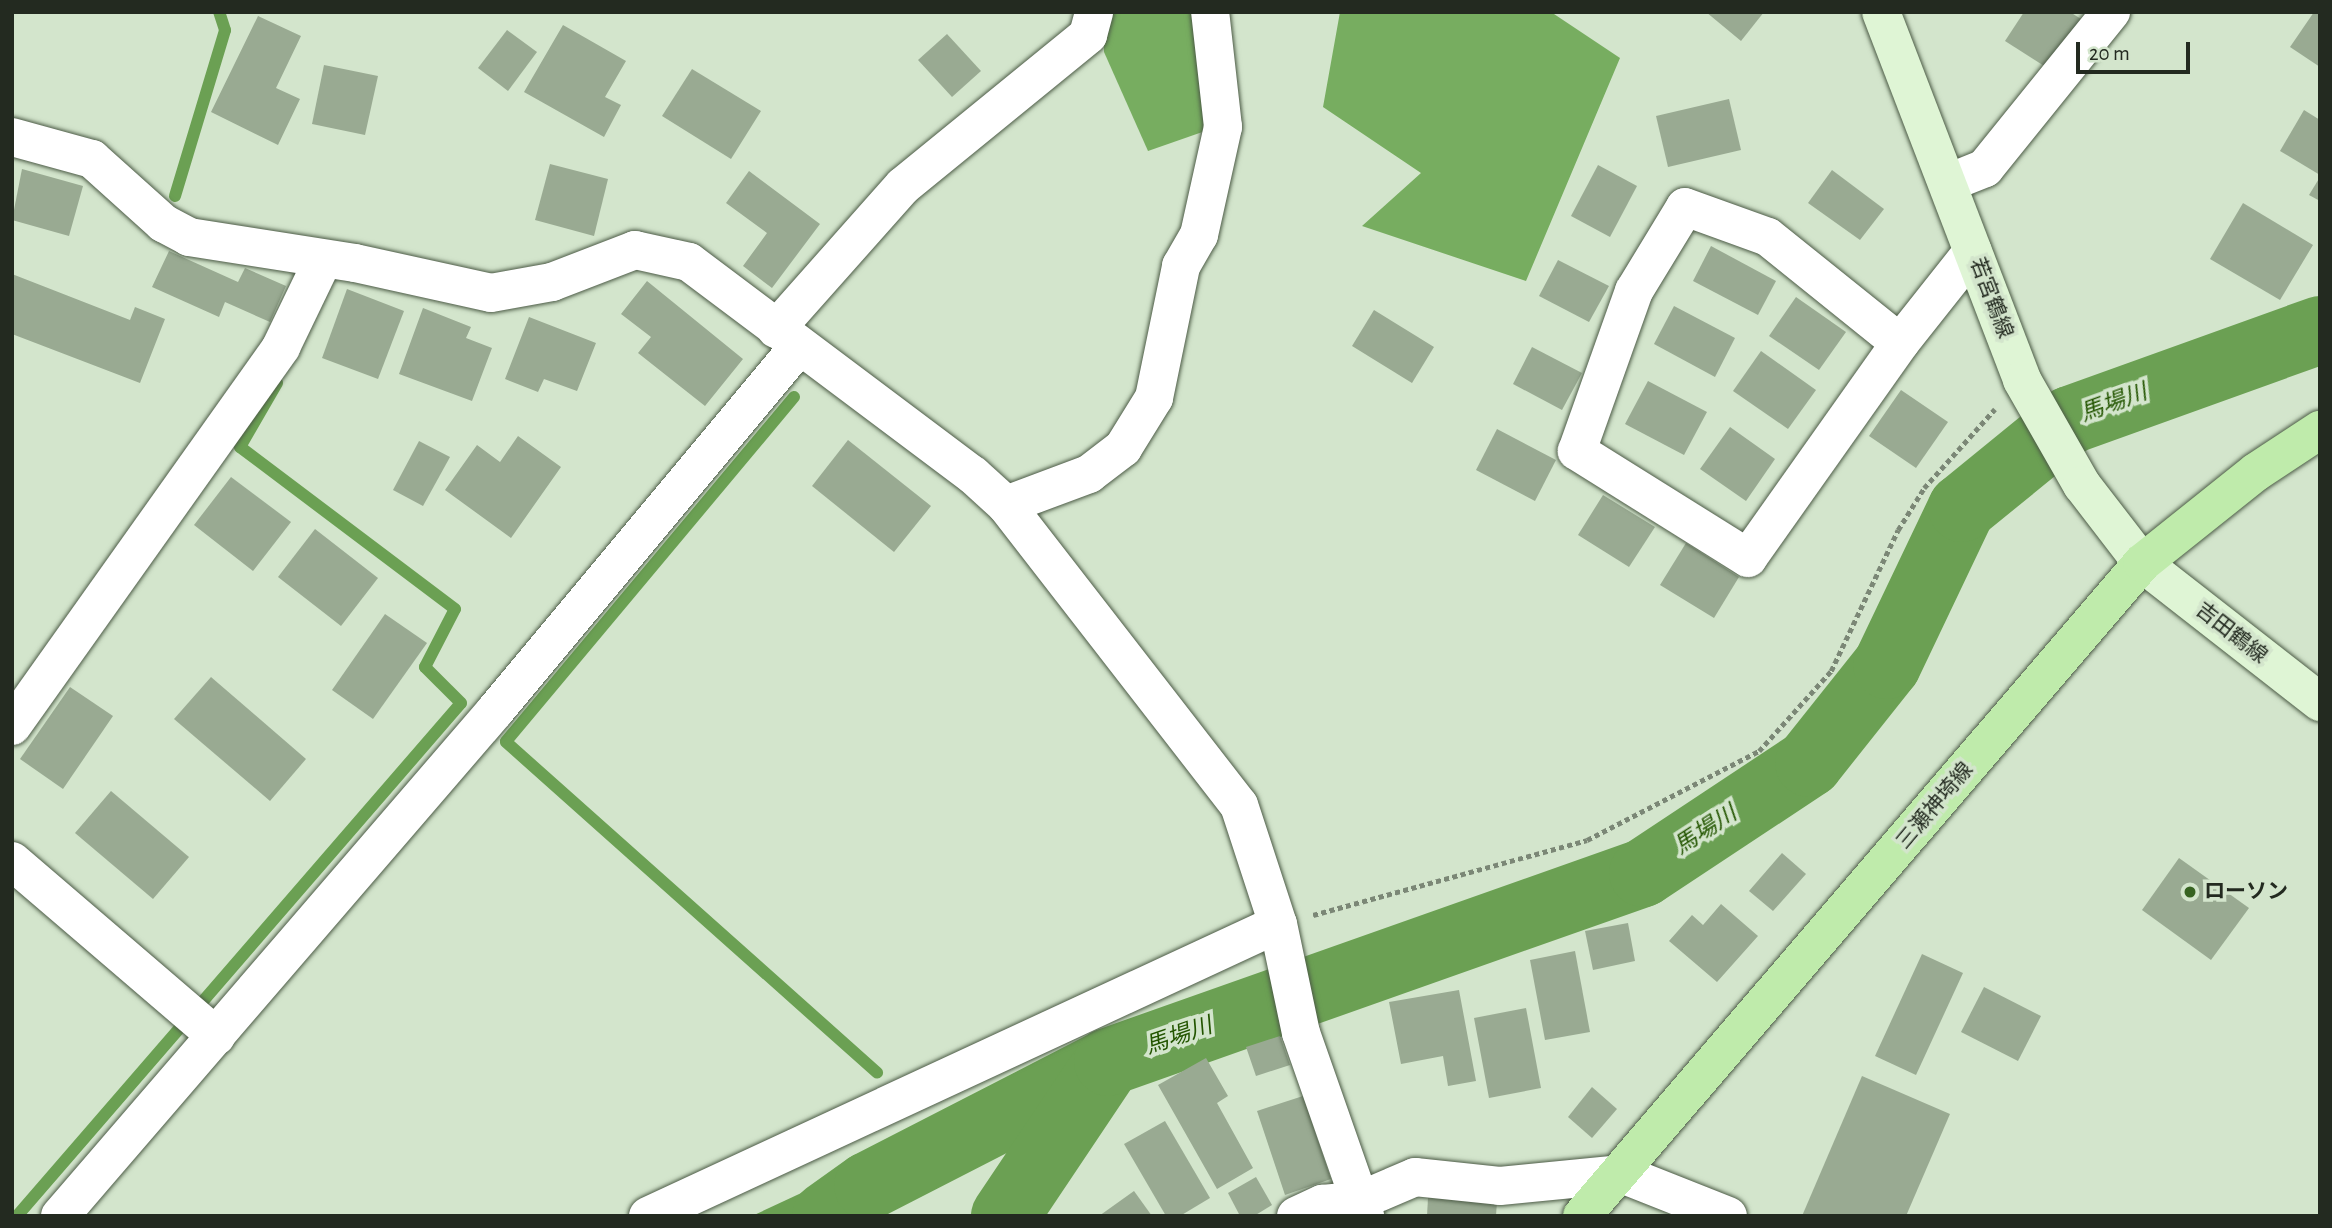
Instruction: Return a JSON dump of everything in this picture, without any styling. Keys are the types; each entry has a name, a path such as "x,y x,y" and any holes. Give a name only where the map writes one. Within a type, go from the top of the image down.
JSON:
{"main road":[{"name":"若宮鶴線","path":"1881,12 2022,380 2082,485 2142,563"},
{"name":"三瀬神埼線","path":"1582,1216 1622,1174 2142,563 2256,472 2320,430"},
{"name":"吉田鶴線","path":"2142,563 2320,702"}],"street":[{"path":"60,1216 216,1036 788,338 903,187 1088,35 1094,12"},
{"path":"1006,505 1090,474 1123,448 1154,398 1181,266 1199,235 1223,127 1210,12"},
{"path":"1948,183 1985,168 2111,12"},
{"path":"12,137 92,159 163,223 189,237 491,293 552,282 635,250 690,262 1006,505 1239,805 1278,924 1301,1033 1362,1209"},
{"path":"1900,343 1768,237 1685,207 1634,291 1577,451 1748,558 1900,343 1973,251"},
{"path":"12,726 281,347 323,260"},
{"path":"12,861 216,1036"},
{"path":"648,1216 1278,924"},
{"path":"1296,1216 1322,1204 1362,1209 1415,1177 1500,1186 1622,1174 1728,1216"}],"path":[{"path":"1278,924 1587,840 1759,751 1831,671 1898,530 1924,488 2022,380"}],"shaded area":[{"path":"1104,12 1197,12 1211,129 1148,151 1104,52"},
{"path":"1340,12 1551,12 1620,58 1526,281 1362,226 1421,173 1323,107"},
{"path":"982,1109 987,1156 857,1216 752,1216"}],"building":[{"path":"1706,12 1764,12 1741,41"},
{"path":"2024,12 2070,12 2081,19 2049,69 2005,41"},
{"path":"2314,12 2320,12 2320,67 2290,47"},
{"path":"258,16 301,36 276,88 300,99 278,145 211,112"},
{"path":"563,25 626,61 605,97 621,105 604,137 524,92"},
{"path":"507,30 537,52 508,91 478,68"},
{"path":"947,34 981,71 952,97 918,60"},
{"path":"324,65 378,76 365,135 312,124"},
{"path":"692,69 761,111 731,159 662,116"},
{"path":"1729,99 1741,150 1668,167 1656,116"},
{"path":"2304,110 2320,120 2320,175 2280,151"},
{"path":"550,164 608,179 594,236 535,220"},
{"path":"1598,165 1637,186 1610,237 1571,216"},
{"path":"22,169 83,186 69,236 12,220"},
{"path":"1832,170 1884,209 1860,240 1808,203"},
{"path":"749,171 820,224 772,288 743,266 767,233 726,203"},
{"path":"2320,177 2320,201 2309,195"},
{"path":"2243,203 2313,245 2280,300 2210,259"},
{"path":"1711,246 1776,281 1758,315 1693,281"},
{"path":"169,251 238,282 245,268 286,286 270,322 225,302 219,317 152,287"},
{"path":"1558,260 1609,286 1589,322 1539,296"},
{"path":"12,274 130,320 135,307 165,319 140,383 12,334"},
{"path":"647,281 743,359 705,406 638,353 651,337 621,314"},
{"path":"347,289 404,311 378,379 322,358"},
{"path":"1796,297 1846,332 1819,370 1769,336"},
{"path":"1674,306 1735,338 1715,377 1654,344"},
{"path":"423,308 471,327 466,338 492,348 472,401 399,374"},
{"path":"1374,310 1434,347 1412,383 1352,346"},
{"path":"529,317 596,343 577,391 544,379 538,392 505,379"},
{"path":"1532,347 1582,373 1562,410 1513,384"},
{"path":"1761,351 1816,390 1788,429 1733,391"},
{"path":"1648,381 1707,412 1684,455 1625,424"},
{"path":"1901,390 1948,422 1916,468 1869,436"},
{"path":"1730,427 1775,459 1746,501 1700,469"},
{"path":"1497,429 1556,460 1535,501 1476,470"},
{"path":"518,436 561,467 511,538 445,490 477,445 500,462"},
{"path":"848,440 931,506 894,552 812,486"},
{"path":"419,441 450,457 423,506 393,490"},
{"path":"231,477 291,522 253,571 194,525"},
{"path":"1603,495 1655,527 1629,567 1578,535"},
{"path":"315,529 378,578 341,626 278,577"},
{"path":"1686,543 1739,577 1714,618 1660,585"},
{"path":"385,614 427,643 373,719 332,690"},
{"path":"211,677 306,759 270,801 174,719"},
{"path":"70,687 113,716 63,789 20,759"},
{"path":"111,791 189,857 153,899 75,833"},
{"path":"1782,853 1806,874 1773,911 1749,891"},
{"path":"2179,858 2249,908 2211,960 2142,910"},
{"path":"1721,904 1758,936 1717,982 1669,941 1692,915 1703,925"},
{"path":"1628,923 1635,961 1593,970 1585,931"},
{"path":"1575,951 1590,1032 1545,1040 1530,960"},
{"path":"1922,954 1963,973 1916,1075 1875,1056"},
{"path":"1984,987 2041,1016 2018,1061 1961,1032"},
{"path":"1459,990 1476,1081 1448,1086 1443,1056 1401,1064 1389,1002"},
{"path":"1526,1008 1541,1088 1489,1098 1474,1018"},
{"path":"1280,1036 1290,1065 1256,1076 1246,1047"},
{"path":"1206,1058 1228,1096 1217,1103 1253,1168 1217,1189 1158,1085"},
{"path":"1862,1076 1950,1114 1906,1216 1802,1216"},
{"path":"1592,1087 1617,1109 1592,1138 1568,1117"},
{"path":"1303,1096 1331,1179 1285,1195 1257,1111"},
{"path":"1165,1121 1210,1198 1180,1216 1166,1216 1124,1144"},
{"path":"1256,1177 1272,1205 1254,1216 1240,1216 1228,1193"},
{"path":"1134,1191 1152,1216 1099,1216"},
{"path":"1428,1198 1497,1201 1496,1216 1427,1216"}],"waterway":[{"path":"175,196 225,30 219,12"},
{"name":"馬場川","path":"1005,1216 1108,1062 1643,873 1809,763 1887,665 1962,508 2070,420 2320,330"},
{"path":"17,1216 461,703 425,667 455,609 240,447 277,383"},
{"path":"794,397 506,742 877,1072"},
{"path":"826,1216 868,1186 1103,1065"}],"place":[{"name":"ローソン","path":"2190,892"}]}
